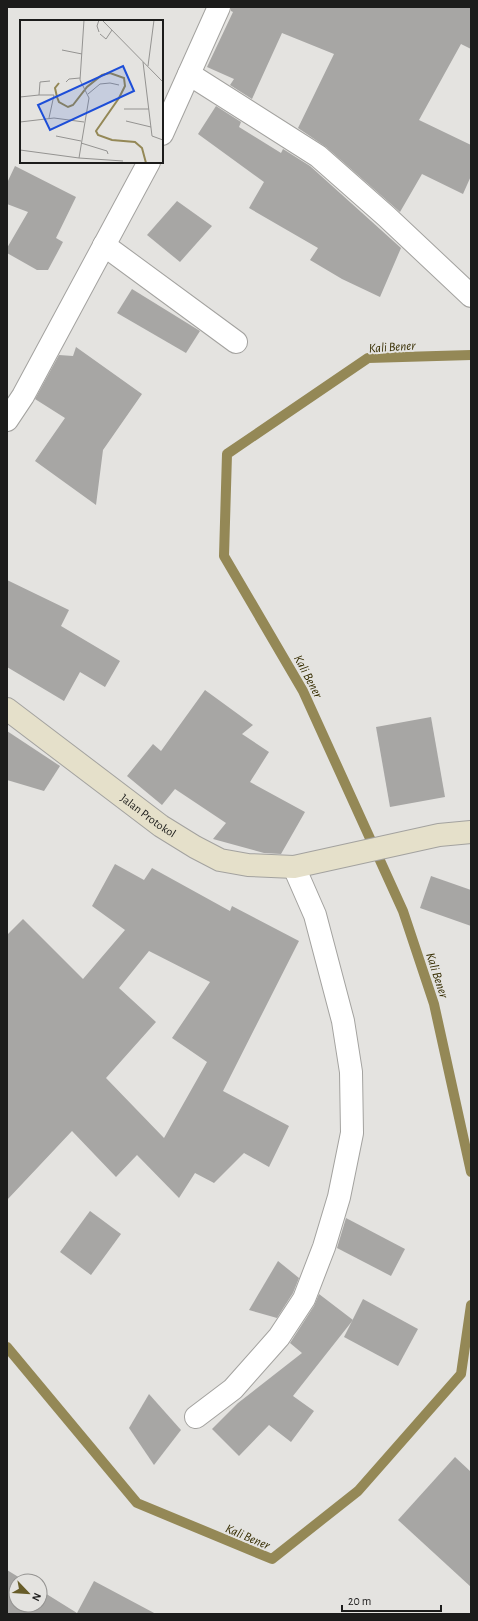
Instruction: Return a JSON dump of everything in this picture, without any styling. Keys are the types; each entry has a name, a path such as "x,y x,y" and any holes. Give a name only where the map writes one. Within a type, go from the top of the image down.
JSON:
{"street":[{"path":"163,132 219,7"},
{"path":"189,74 318,156 386,216 471,296"},
{"path":"7,420 23,396 148,163"},
{"path":"104,245 236,342"},
{"name":"Jalan Protokol","path":"7,709 161,826 196,848 220,860 248,865 303,864 439,835 471,832"},
{"path":"196,1417 233,1389 279,1337 304,1299 324,1248 339,1197 352,1133 351,1072 343,1021 303,864"}],"building":[{"path":"231,7 471,7 471,49 461,44 419,120 471,145 471,176 463,194 422,174 400,212 326,147 298,128 334,54 282,33 252,99 230,85 234,79 207,67 233,12 231,11"},
{"path":"216,106 241,122 239,127 281,153 283,149 310,166 401,248 380,297 342,279 310,260 318,248 249,208 264,182 198,134"},
{"path":"15,166 76,197 56,238 63,242 48,270 37,270 7,253 7,248 28,212 7,204 7,183"},
{"path":"177,201 212,226 180,262 147,235"},
{"path":"132,289 200,331 186,353 117,313"},
{"path":"76,347 142,394 103,450 96,505 35,461 65,418 35,399 59,355 73,356"},
{"path":"7,580 69,610 61,626 120,661 105,687 80,672 64,701 7,667"},
{"path":"205,690 253,725 242,734 269,752 250,782 305,812 281,854 264,853 213,839 226,823 175,789 162,805 127,776 153,744 161,751"},
{"path":"431,717 445,797 390,807 376,727"},
{"path":"7,731 60,766 44,791 7,780"},
{"path":"115,864 144,880 152,868 230,911 232,906 299,941 223,1091 289,1126 269,1167 244,1153 214,1183 195,1173 179,1198 137,1155 116,1177 72,1131 7,1200 7,935 23,919 83,979 125,930 92,906","holes":["149,951 210,982 172,1038 207,1062 164,1138 106,1078 156,1022 119,988"]},
{"path":"431,876 471,890 471,926 420,908"},
{"path":"90,1211 121,1234 91,1275 60,1252"},
{"path":"346,1218 405,1249 391,1276 337,1248"},
{"path":"278,1261 299,1278 293,1293 277,1318 249,1310"},
{"path":"319,1294 353,1320 293,1396 314,1411 291,1442 269,1425 239,1456 212,1429 238,1403 302,1353 290,1343 314,1306"},
{"path":"363,1299 418,1329 398,1366 344,1337"},
{"path":"149,1394 181,1430 154,1465 129,1428"},
{"path":"455,1457 471,1472 471,1587 398,1520"},
{"path":"7,1570 12,1573 8,1573 8,1613 48,1613 48,1595 77,1613 94,1581 156,1614 7,1614"}],"waterway":[{"name":"Kali Bener","path":"471,355 368,358 227,454 224,556 303,691 403,911 434,1004 471,1172"},
{"name":"Kali Bener","path":"7,1347 137,1503 272,1559 358,1491 461,1374 471,1305"}]}
